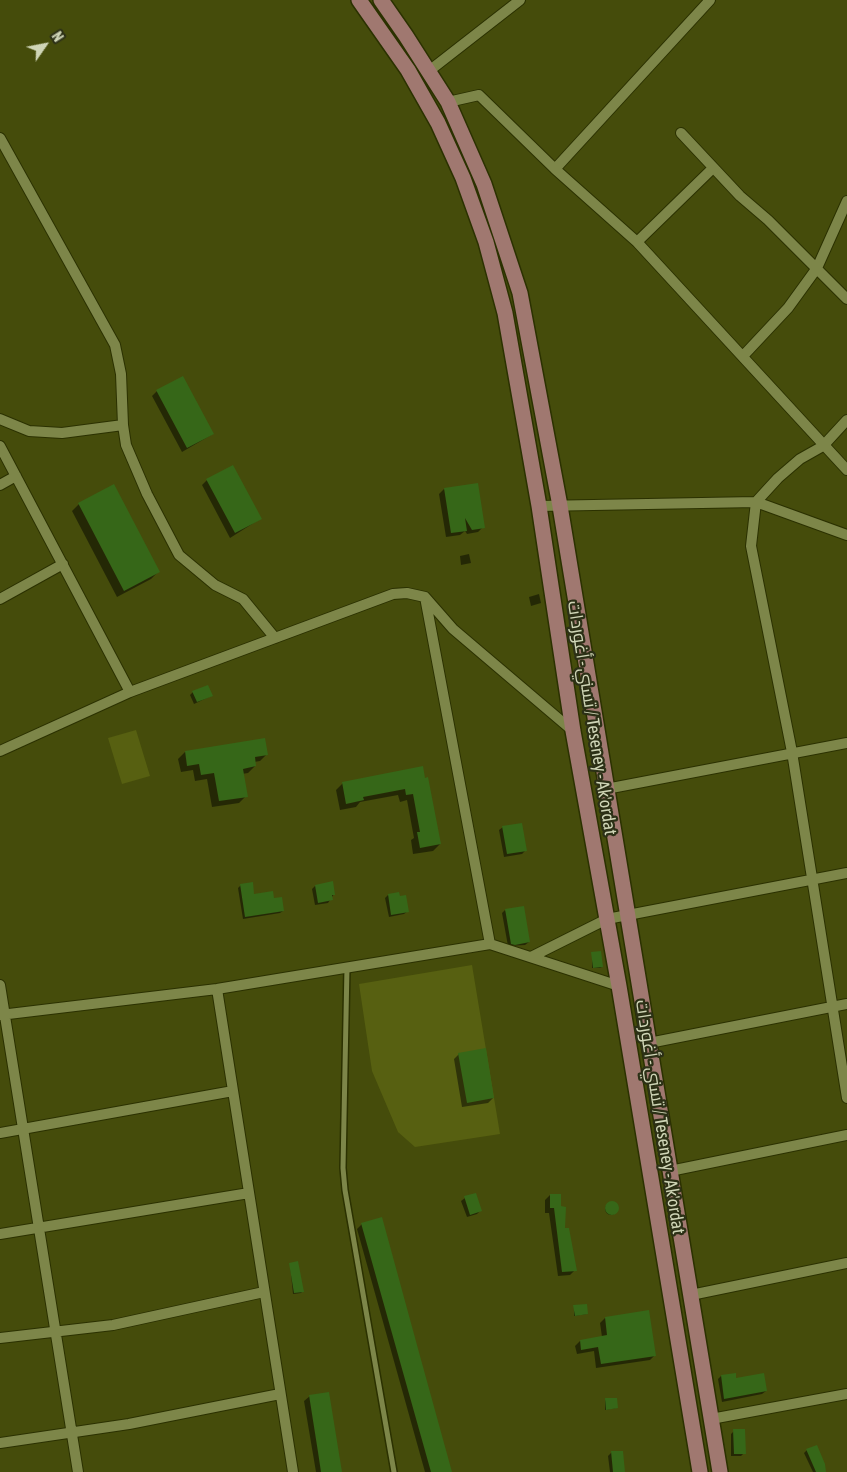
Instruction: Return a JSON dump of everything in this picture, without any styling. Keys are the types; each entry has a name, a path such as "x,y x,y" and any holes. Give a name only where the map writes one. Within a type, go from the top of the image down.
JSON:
{"main road":[{"name":"تسني - أغوردات / Teseney - Ak'ordat","path":"359,0 408,70 438,123 463,178 486,242 505,313 539,506 573,731 619,986 700,1472"},
{"path":"380,0 448,102 484,184 520,293 560,506 720,1472"}],"street":[{"path":"429,71 520,0"},
{"path":"555,169 710,0"},
{"path":"448,102 479,95 555,169 637,242 847,470"},
{"path":"681,133 713,168 847,299"},
{"path":"0,138 115,345 122,374 123,425 126,446 179,555 215,586 243,599 275,638"},
{"path":"637,242 713,168"},
{"path":"743,356 788,308 816,268 847,201"},
{"path":"0,419 29,431 62,433 123,425"},
{"path":"847,420 824,446 800,459 778,478 756,502 751,546 792,752 847,1098"},
{"path":"0,446 130,692"},
{"path":"0,484 16,476"},
{"path":"539,506 756,502 847,535"},
{"path":"0,599 63,564"},
{"path":"0,751 130,692 393,594 416,594 424,597 454,629 573,731"},
{"path":"424,597 490,944"},
{"path":"606,789 847,742"},
{"path":"531,957 607,919 847,873"},
{"path":"2,1014 217,989 347,966 490,944 619,986"},
{"path":"0,985 2,1014 23,1128 78,1472"},
{"path":"217,989 292,1472"},
{"path":"649,1043 847,1004"},
{"path":"0,1132 233,1091"},
{"path":"670,1171 847,1135"},
{"path":"0,1234 249,1193"},
{"path":"691,1295 847,1263"},
{"path":"0,1338 56,1330 113,1325 264,1292"},
{"path":"0,1443 130,1424 280,1394"},
{"path":"711,1419 847,1394"}],"lane":[{"path":"347,966 345,1190 394,1472"}],"green space":[{"path":"136,730 150,776 122,784 108,738"},
{"path":"472,965 500,1134 415,1147 398,1132 372,1071 359,984"}],"building":[{"path":"183,376 214,434 187,448 156,390"},
{"path":"233,465 262,519 235,533 206,479"},
{"path":"478,483 485,528 472,530 465,518 467,531 451,533 444,488"},
{"path":"114,484 160,572 124,591 78,503"},
{"path":"208,685 213,696 197,702 192,691"},
{"path":"265,738 268,755 255,757 256,766 243,769 248,797 219,801 214,773 201,775 199,764 187,766 185,751"},
{"path":"423,766 425,778 428,777 441,844 420,848 417,832 420,832 413,794 406,795 405,789 363,797 364,800 346,804 342,782"},
{"path":"522,823 527,851 507,854 502,826"},
{"path":"333,881 335,895 332,895 333,900 318,903 315,885"},
{"path":"253,882 254,894 273,891 274,898 282,897 284,911 245,917 240,884"},
{"path":"399,892 400,896 406,895 409,912 391,915 388,894"},
{"path":"524,906 530,942 511,944 505,909"},
{"path":"601,951 603,967 593,968 591,952"},
{"path":"486,1048 494,1098 467,1103 458,1053"},
{"path":"476,1193 482,1211 470,1215 464,1196"},
{"path":"550,1194 561,1194 561,1206 566,1207 565,1228 569,1228 577,1271 562,1272 554,1208 550,1208"},
{"path":"612,1201 617,1203 619,1208 617,1213 612,1215 607,1213 605,1208 607,1203"},
{"path":"382,1217 452,1472 431,1472 361,1223"},
{"path":"298,1261 304,1292 294,1293 289,1263"},
{"path":"587,1304 588,1314 575,1316 573,1305"},
{"path":"649,1310 656,1356 601,1364 598,1347 581,1350 580,1340 607,1335 605,1317"},
{"path":"736,1373 736,1378 764,1373 767,1391 724,1399 721,1375"},
{"path":"329,1392 342,1472 321,1472 309,1395"},
{"path":"605,1398 617,1398 618,1408 606,1410"},
{"path":"733,1429 745,1429 746,1454 734,1454"},
{"path":"817,1445 825,1464 826,1472 816,1472 806,1449"},
{"path":"611,1451 623,1451 625,1472 613,1472"}]}
